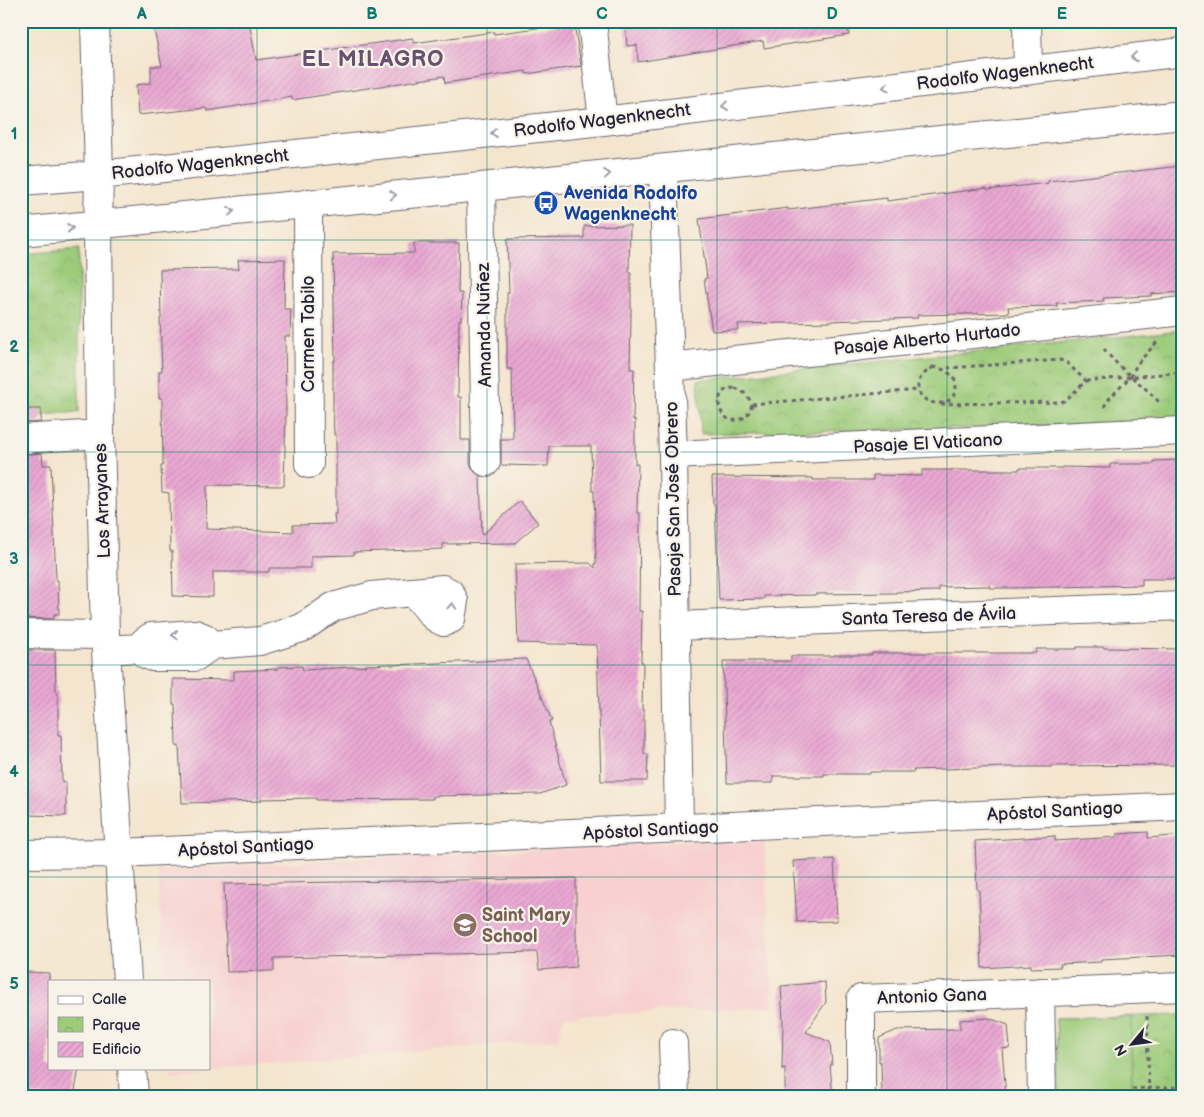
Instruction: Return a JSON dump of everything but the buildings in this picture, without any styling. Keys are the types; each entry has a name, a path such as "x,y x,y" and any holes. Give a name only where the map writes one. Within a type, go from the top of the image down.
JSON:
{"street":[{"name":"Los Arrayanes","path":"95,21 99,175 100,434 106,642 126,980"},
{"path":"592,21 603,121"},
{"path":"1027,21 1028,70"},
{"name":"Rodolfo Wagenknecht","path":"21,181 99,175 603,121 1183,52"},
{"path":"21,232 1183,116"},
{"name":"Pasaje San José Obrero","path":"663,169 673,455 679,828"},
{"name":"Amanda Nuñez","path":"481,187 486,462"},
{"name":"Carmen Tabilo","path":"308,203 309,464"},
{"name":"Pasaje Alberto Hurtado","path":"670,367 1183,311"},
{"name":"Pasaje El Vaticano","path":"673,455 1183,431"},
{"path":"21,439 100,434"},
{"path":"21,634 106,642 139,648 145,654 152,657 195,657 212,645 260,641 302,628 333,607 372,596 411,592"},
{"name":"Santa Teresa de Ávila","path":"676,626 1183,606"},
{"name":"Apóstol Santiago","path":"21,854 119,853 1183,806"},
{"name":"Antonio Gana","path":"862,1096 860,999 1183,987"},
{"path":"1040,992 1042,1096"},
{"path":"673,1043 675,1096"},
{"path":"132,1070 134,1096"}],"path":[{"path":"1103,407 1162,337"},
{"path":"1101,345 1165,409"},
{"path":"939,368 1060,360 1067,363 1086,380"},
{"path":"941,404 951,398 956,388 954,377 945,370 933,367 919,380 918,390 924,399 932,403 941,404 1060,402 1066,400 1086,380 1183,372"},
{"path":"735,388 742,390 749,397 752,404 750,413 744,418 734,421 728,419 720,412 719,402 722,394 727,389 735,388"},
{"path":"752,404 918,390"},
{"path":"1147,1016 1149,1096"},
{"path":"1132,1089 1183,1087"}],"shaded area":[{"name":"Saint Mary School","path":"764,837 773,1007 564,1016 558,1039 210,1069 210,980 165,980 158,870"},
{"name":"Saint Mary School","path":"170,1070 194,1070 170,1072"}],"green space":[{"path":"79,249 79,412 21,417 21,254"},
{"path":"1183,330 1183,423 701,434 698,380"},
{"path":"1183,1015 1183,1096 1059,1096 1056,1018"},
{"path":"1131,1017 1132,1096 1059,1096 1056,1018"}],"place":[{"name":"Avenida Rodolfo Wagenknecht","path":"546,203"},
{"name":"Saint Mary School","path":"465,925"}],"district":[{"name":"EL MILAGRO","path":"373,58"}]}
